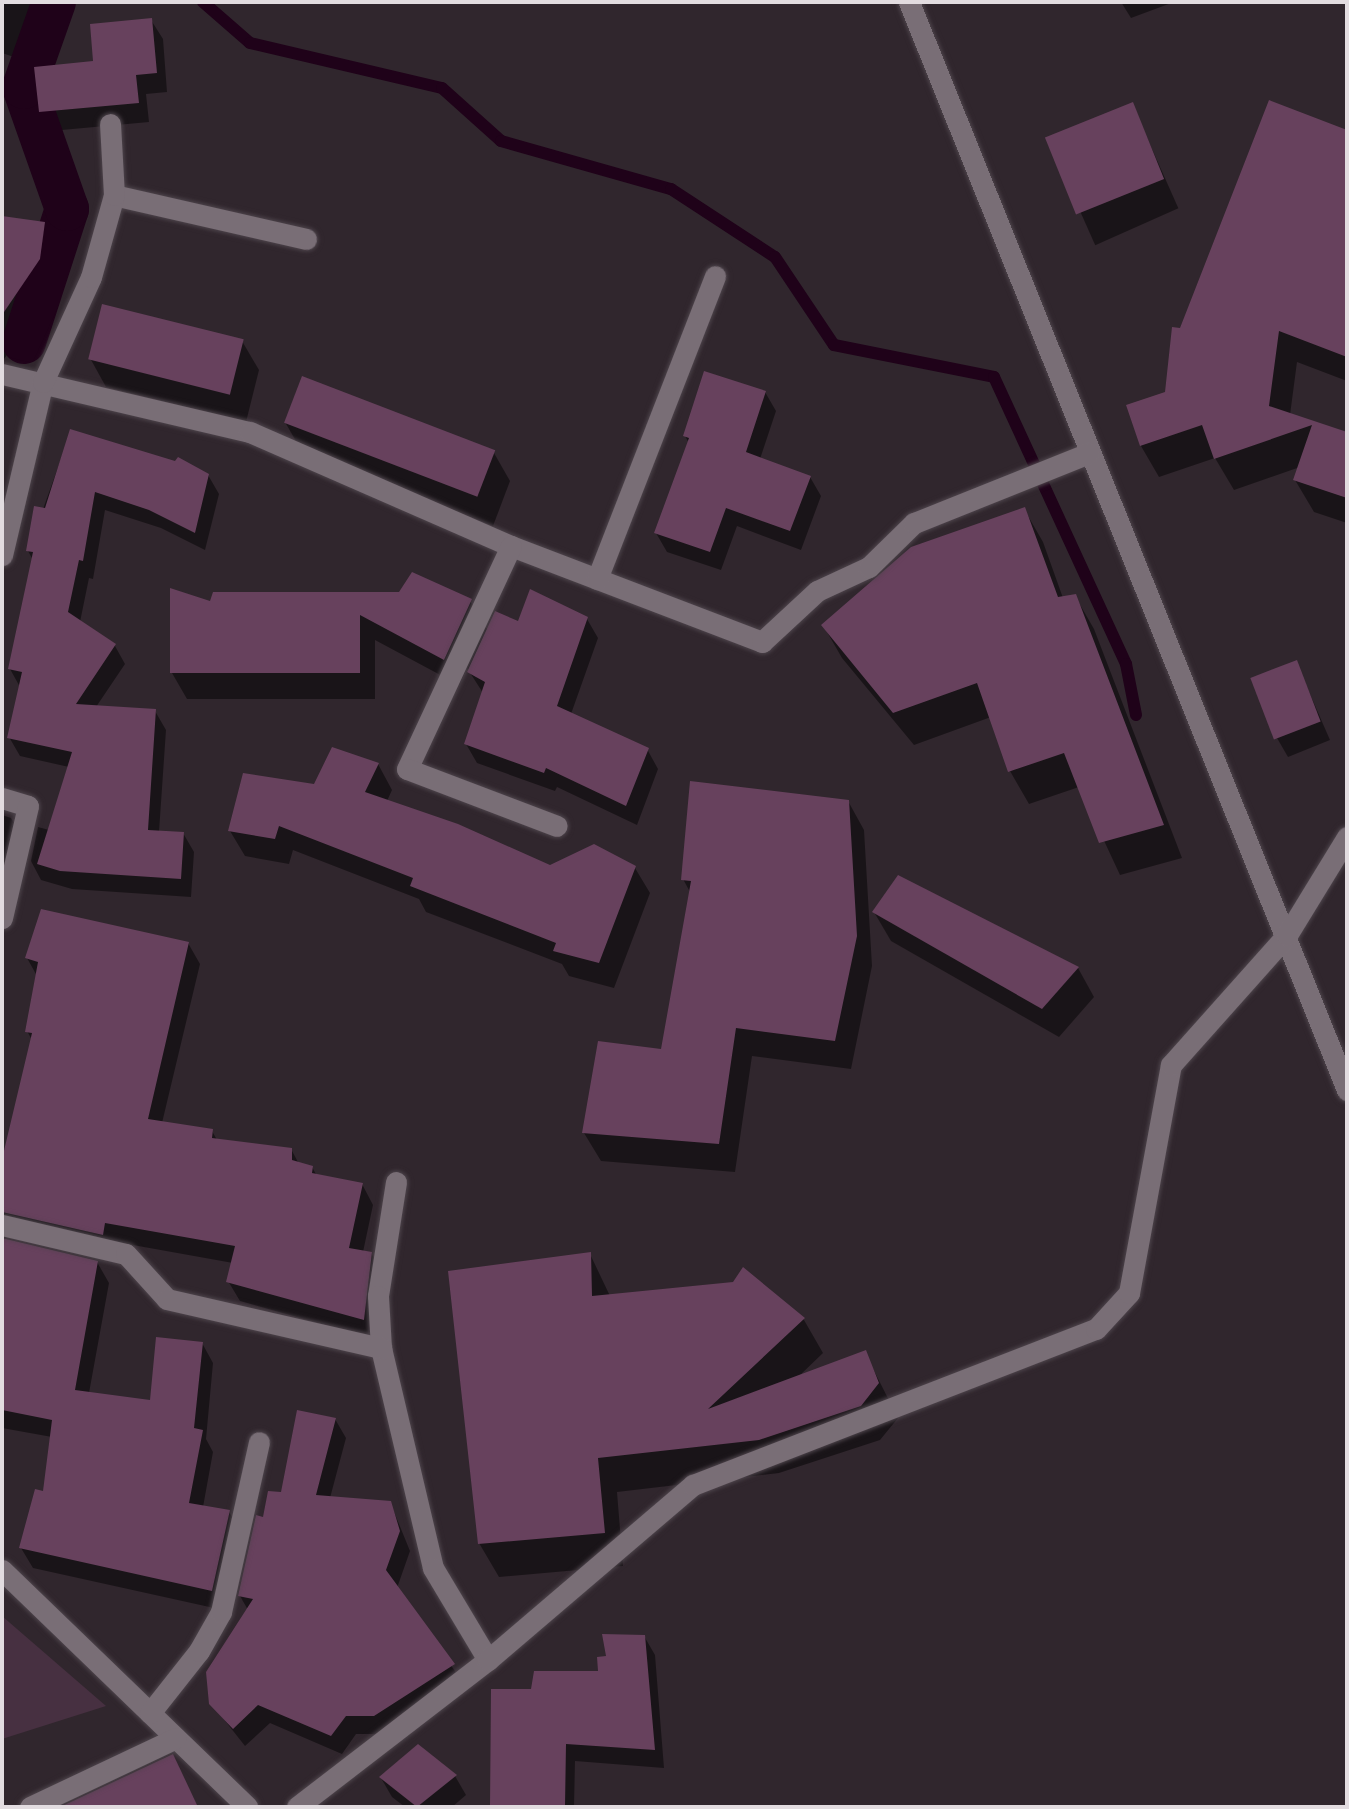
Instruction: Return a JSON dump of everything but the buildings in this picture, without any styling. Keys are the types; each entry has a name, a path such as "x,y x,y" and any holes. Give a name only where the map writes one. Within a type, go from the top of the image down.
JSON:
{"street":[{"path":"909,2 1089,453 1287,935 1347,1090"},
{"path":"2,555 43,382 91,277 114,195 110,124"},
{"path":"114,195 306,239"},
{"path":"597,579 715,276"},
{"path":"2,374 250,432 511,547 762,642 817,591 869,567 914,523 1089,453"},
{"path":"511,547 407,769 556,826"},
{"path":"2,798 28,806 2,918"},
{"path":"297,1807 488,1660 693,1485 1096,1329 1129,1293 1171,1065 1287,935 1347,837"},
{"path":"396,1182 378,1296 380,1348 433,1568 488,1660"},
{"path":"2,1225 126,1254 167,1299 380,1348"},
{"path":"150,1713 199,1651 221,1612 259,1442"},
{"path":"2,1570 247,1807"},
{"path":"30,1807 176,1738"}],"shaded area":[{"path":"2,1616 106,1706 2,1739"}],"waterway":[{"path":"24,342 67,209 24,87 54,2"},
{"path":"203,2 250,43 442,88 501,141 671,189 775,257 834,345 994,377 1126,664 1136,715"}]}
